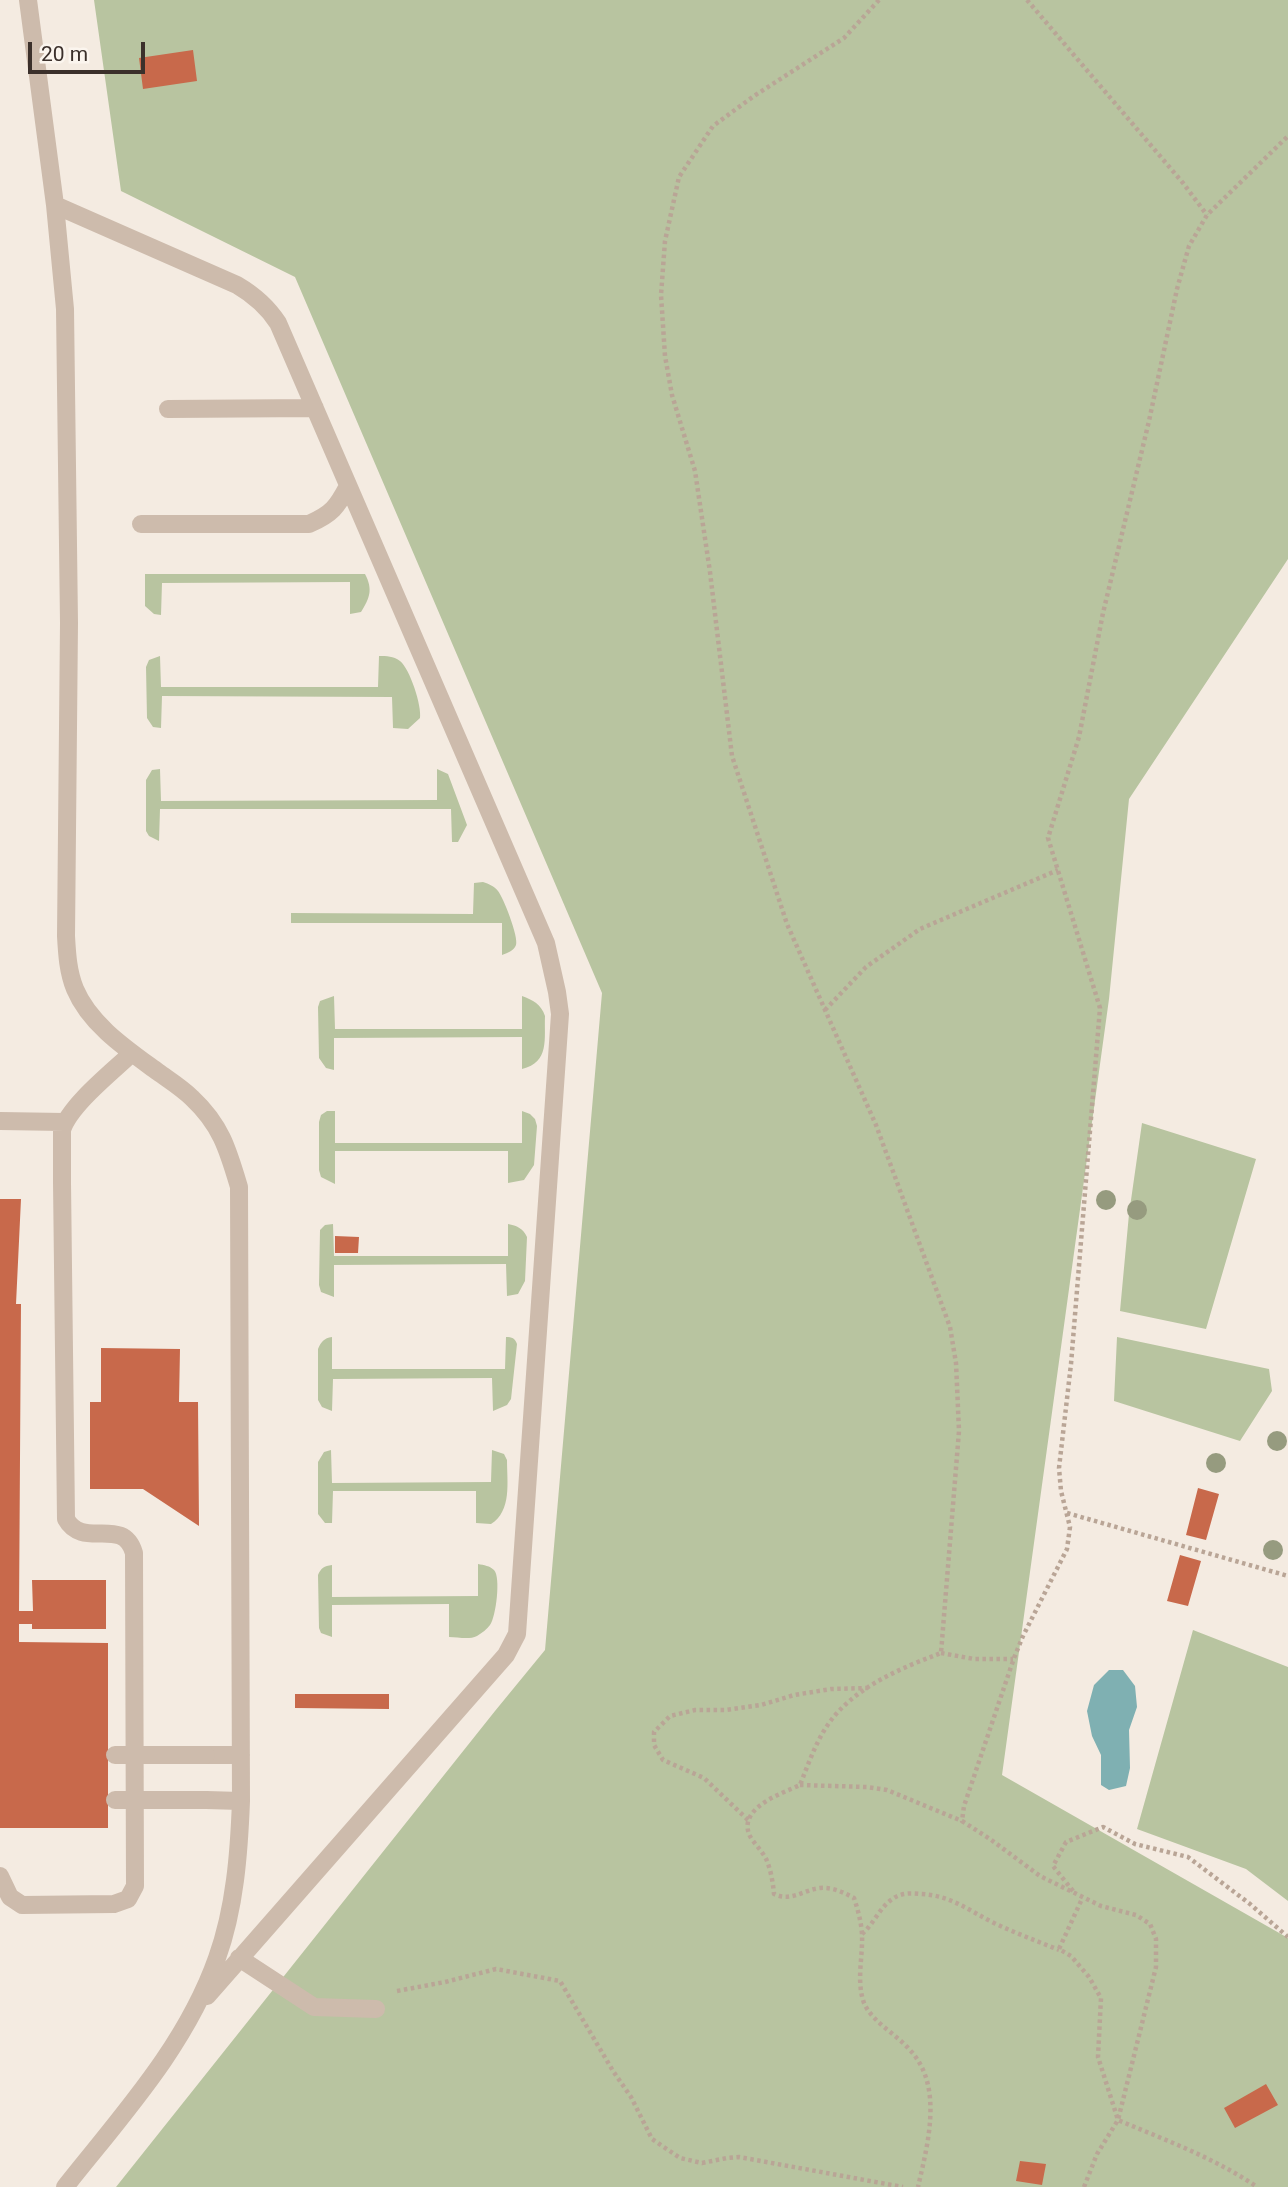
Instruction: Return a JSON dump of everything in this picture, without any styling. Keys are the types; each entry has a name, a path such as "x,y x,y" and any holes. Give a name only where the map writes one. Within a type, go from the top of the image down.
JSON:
{"street":[{"path":"28,0 55,205 67,360 68,964 76,991 95,1020 132,1053 192,1097 211,1119 226,1143 239,1187 241,1801 239,1849 226,1927 217,1958 191,2014 155,2074 65,2187"},
{"path":"55,205 226,279 248,292 269,310 278,323 547,943 560,1014 517,1634 506,1655 191,2014"},
{"path":"168,409 315,408"},
{"path":"141,524 309,524 331,513 348,486"},
{"path":"0,1876 15,1902 29,1905 114,1904 128,1899 135,1886 134,1553 132,1546 121,1535 82,1533 76,1531 66,1519 61,1182 61,1130 64,1122 75,1107 132,1053"},
{"path":"0,1121 64,1122"},
{"path":"115,1755 241,1755"},
{"path":"115,1800 241,1801"},
{"path":"239,1958 314,2007 376,2009"}],"path":[{"path":"879,0 844,38 713,126 679,177 665,241 661,295 665,356 672,395 695,471 732,756 787,924 876,1125 950,1327 956,1363 959,1431 941,1653"},
{"path":"1027,0 1183,183 1207,215"},
{"path":"962,1821 964,1806 1014,1658 1067,1549 1070,1527 1061,1491 1059,1468 1071,1364 1100,1008 1048,838 1079,737 1103,613 1189,246 1207,215 1288,136"},
{"path":"825,1010 866,967 920,929 1058,870"},
{"path":"1066,1512 1288,1576"},
{"path":"800,1785 828,1724 842,1709 870,1688 905,1667 941,1653 974,1659 1014,1658"},
{"path":"870,1688 831,1689 794,1695 761,1705 726,1710 695,1710 670,1716 654,1732 654,1745 663,1760 704,1778 748,1820 750,1836 766,1859 774,1894 791,1897 817,1888 841,1891 853,1898 860,1915 860,1987 865,2006 909,2048 922,2065 929,2094 930,2122 918,2187"},
{"path":"748,1820 757,1806 800,1785 887,1790 962,1821 1040,1877 1101,1906 1136,1915 1150,1924 1156,1939 1156,1967 1118,2120 1097,2154 1084,2187"},
{"path":"1076,1894 1054,1866 1066,1842 1103,1827 1135,1844 1188,1857 1288,1937"},
{"path":"862,1934 871,1927 893,1898 906,1893 937,1895 1059,1950"},
{"path":"1081,1902 1059,1949 1071,1956 1101,1998 1098,2057 1118,2120 1186,2149 1257,2187"},
{"path":"392,1992 496,1969 560,1981 631,2097 652,2139 680,2158 702,2163 739,2157 903,2187"}],"green space":[{"path":"94,0 1288,0 1288,559 1129,799 1109,999 1002,1775 1288,1938 1288,2187 116,2187 545,1650 602,993 295,277 121,191"},
{"path":"145,574 365,574 369,593 361,612 350,614 350,582 162,583 161,615 154,614 145,606"},
{"path":"160,656 161,687 378,687 379,656 392,657 404,665 411,679 420,718 408,729 393,728 392,697 162,696 161,728 153,727 147,718 146,667 149,660"},
{"path":"160,769 161,801 437,800 437,769 448,774 467,825 458,842 452,842 451,809 160,809 159,841 149,836 146,831 146,780 152,770"},
{"path":"483,882 498,891 515,934 515,947 502,955 502,923 291,923 291,913 473,914 474,883"},
{"path":"334,996 335,1029 522,1029 522,996 536,1003 545,1016 544,1048 537,1061 522,1069 522,1037 334,1038 334,1070 326,1068 319,1058 318,1007 320,1001"},
{"path":"327,1111 335,1111 335,1143 522,1143 522,1111 535,1119 537,1126 534,1165 524,1180 508,1183 508,1151 335,1151 335,1184 321,1177 319,1170 319,1122 321,1115"},
{"path":"1142,1123 1256,1159 1206,1329 1120,1311 1129,1214"},
{"path":"333,1224 334,1256 508,1256 508,1224 522,1229 527,1237 525,1281 518,1294 507,1296 506,1264 334,1265 334,1297 321,1292 319,1285 320,1230 325,1225"},
{"path":"332,1337 332,1369 505,1369 506,1337 512,1338 517,1344 511,1399 507,1405 493,1411 492,1378 333,1379 332,1411 322,1407 318,1400 318,1349 323,1341"},
{"path":"1117,1337 1269,1369 1272,1391 1240,1441 1114,1401"},
{"path":"331,1450 332,1483 491,1482 492,1450 504,1454 507,1460 505,1504 498,1518 491,1524 476,1523 476,1491 333,1491 332,1523 325,1523 318,1514 318,1462 324,1452"},
{"path":"478,1564 494,1570 497,1588 492,1621 477,1636 449,1637 449,1604 332,1605 332,1637 321,1633 318,1575 325,1567 332,1565 332,1597 478,1596"},
{"path":"1193,1630 1288,1667 1288,1901 1246,1869 1137,1829"}],"water":[{"path":"1109,1670 1123,1670 1135,1686 1137,1707 1129,1730 1130,1768 1126,1786 1109,1790 1101,1785 1101,1755 1092,1736 1087,1711 1094,1685"}],"building":[{"path":"193,50 197,81 143,89 139,58"},
{"path":"0,1199 21,1199 16,1304 21,1304 19,1611 33,1611 32,1580 106,1580 106,1629 32,1629 32,1624 19,1624 19,1642 108,1643 108,1828 0,1828"},
{"path":"335,1236 359,1237 358,1253 335,1253"},
{"path":"101,1348 180,1349 179,1402 198,1402 199,1526 143,1489 90,1489 90,1402 101,1402"},
{"path":"1198,1488 1219,1494 1206,1540 1186,1535"},
{"path":"1180,1555 1201,1561 1188,1606 1167,1601"},
{"path":"295,1694 389,1694 389,1709 295,1708"},
{"path":"1266,2084 1278,2105 1235,2128 1224,2108"},
{"path":"1020,2161 1046,2164 1042,2185 1016,2181"}]}
